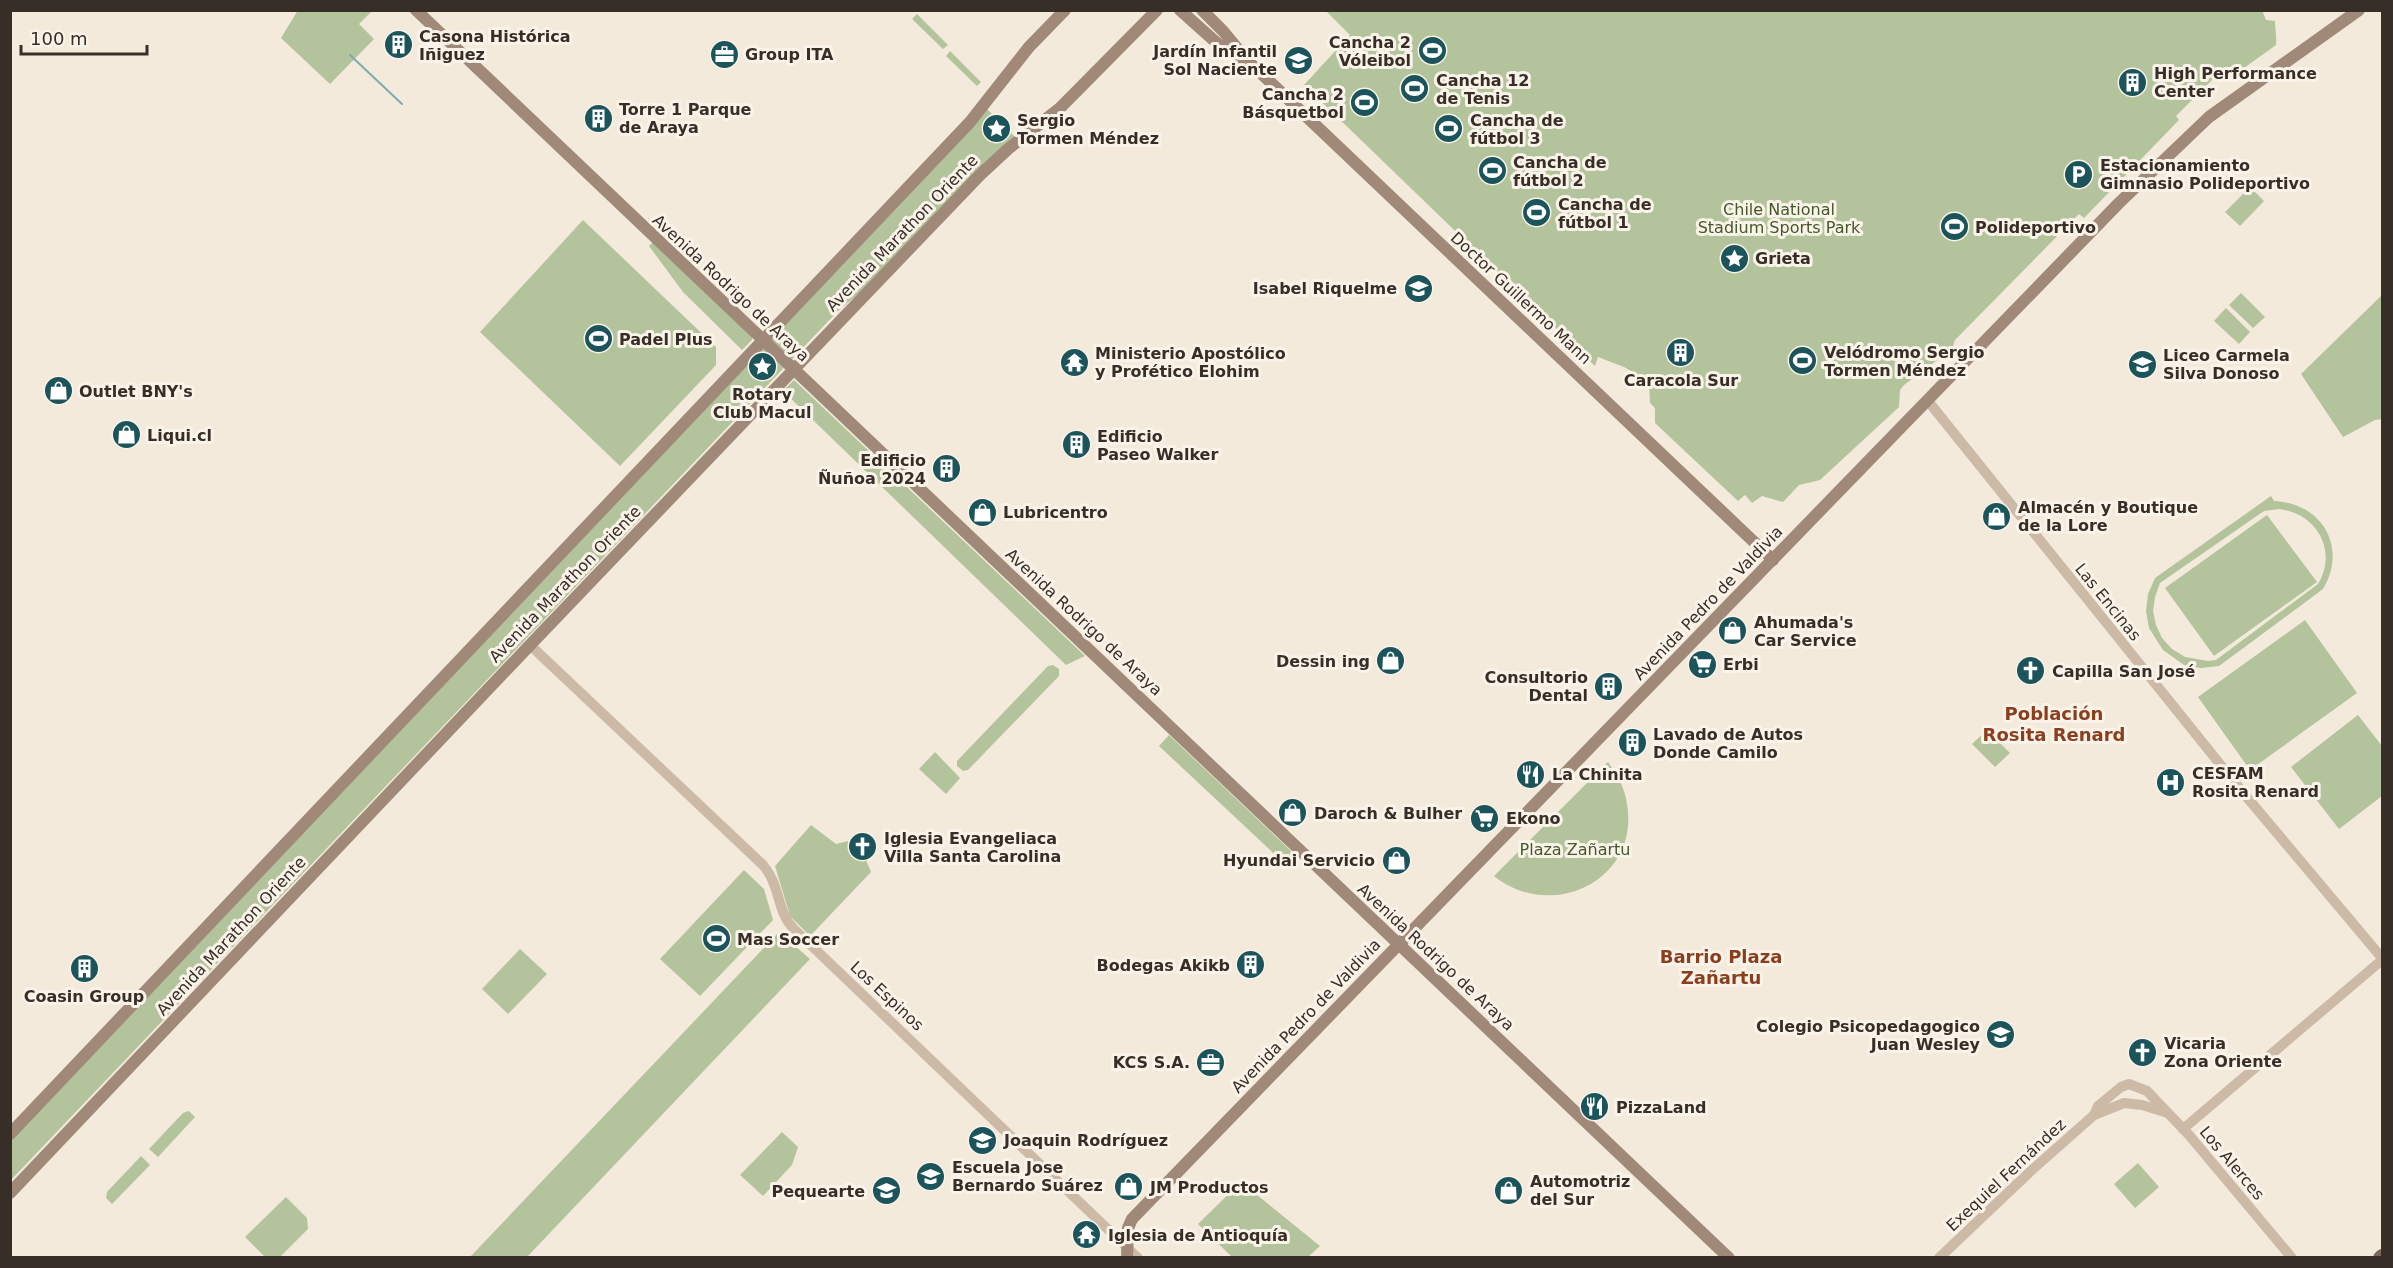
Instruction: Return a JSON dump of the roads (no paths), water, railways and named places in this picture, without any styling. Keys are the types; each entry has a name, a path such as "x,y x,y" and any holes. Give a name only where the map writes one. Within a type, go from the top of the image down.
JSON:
{"main road":[{"name":"Avenida Rodrigo de Araya","path":"416,10 1730,1257"},
{"name":"Avenida Marathon Oriente","path":"10,1134 970,122 1029,47 1065,10"},
{"name":"Avenida Marathon Oriente","path":"10,1193 985,170 1065,104 1157,10"},
{"name":"Doctor Guillermo Mann","path":"1180,10 1218,44 1246,60"},
{"name":"Doctor Guillermo Mann","path":"1202,10 1223,31 1246,60 1773,560"},
{"name":"Avenida Pedro de Valdivia","path":"1127,1252 1128,1228 1131,1220 2119,203 2200,124 2359,10"}],"street":[{"name":"Las Encinas","path":"1928,401 2240,789 2382,959"},
{"name":"Los Espinos","path":"530,645 763,865 775,882 783,915 793,928 1127,1252 1138,1257"},
{"path":"2183,1129 2382,959"},
{"name":"Exequiel Fernández","path":"1939,1257 2094,1115 2125,1103 2146,1099 2149,1092 2136,1086 2123,1086 2098,1106 2094,1115"},
{"name":"Los Alerces","path":"2149,1092 2292,1257"},
{"path":"2125,1103 2142,1105 2168,1113"}],"waterway":[{"path":"350,55 402,104"}],"place":[{"name":"Casona Histórica Iñiguez","path":"398,45"},
{"name":"Cancha 2 Vóleibol","path":"1432,51"},
{"name":"Group ITA","path":"724,54"},
{"name":"Jardín Infantil Sol Naciente","path":"1298,60"},
{"name":"High Performance Center","path":"2133,82"},
{"name":"Cancha 12 de Tenis","path":"1415,89"},
{"name":"Cancha 2 Básquetbol","path":"1365,103"},
{"name":"Torre 1 Parque de Araya","path":"598,118"},
{"name":"Sergio Tormen Méndez","path":"996,129"},
{"name":"Cancha de fútbol 3","path":"1449,129"},
{"name":"Cancha de fútbol 2","path":"1492,171"},
{"name":"Estacionamiento Gimnasio Polideportivo","path":"2079,174"},
{"name":"Cancha de fútbol 1","path":"1537,213"},
{"name":"Polideportivo","path":"1954,227"},
{"name":"Grieta","path":"1734,258"},
{"name":"Isabel Riquelme","path":"1418,288"},
{"name":"Padel Plus","path":"598,339"},
{"name":"Caracola Sur","path":"1681,352"},
{"name":"Velódromo Sergio Tormen Méndez","path":"1803,361"},
{"name":"Ministerio Apostólico y Profético Elohim","path":"1074,362"},
{"name":"Liceo Carmela Silva Donoso","path":"2142,364"},
{"name":"Rotary Club Macul","path":"762,366"},
{"name":"Outlet BNY's","path":"58,391"},
{"name":"Liqui.cl","path":"126,435"},
{"name":"Edificio Paseo Walker","path":"1076,445"},
{"name":"Edificio Ñuñoa 2024","path":"947,469"},
{"name":"Lubricentro","path":"982,512"},
{"name":"Almacén y Boutique de la Lore","path":"1997,516"},
{"name":"Ahumada's Car Service","path":"1733,631"},
{"name":"Dessin ing","path":"1391,661"},
{"name":"Erbi","path":"1702,664"},
{"name":"Capilla San José","path":"2031,671"},
{"name":"Consultorio Dental","path":"1609,686"},
{"name":"Lavado de Autos Donde Camilo","path":"1632,743"},
{"name":"La Chinita","path":"1531,774"},
{"name":"CESFAM Rosita Renard","path":"2171,782"},
{"name":"Daroch & Bulher","path":"1293,813"},
{"name":"Ekono","path":"1485,818"},
{"name":"Iglesia Evangeliaca Villa Santa Carolina","path":"863,847"},
{"name":"Hyundai Servicio","path":"1396,860"},
{"name":"Mas Soccer","path":"716,939"},
{"name":"Bodegas Akikb","path":"1251,965"},
{"name":"Coasin Group","path":"84,968"},
{"name":"Colegio Psicopedagogico Juan Wesley","path":"2001,1035"},
{"name":"Vicaria Zona Oriente","path":"2143,1052"},
{"name":"KCS S.A.","path":"1211,1062"},
{"name":"PizzaLand","path":"1595,1107"},
{"name":"Joaquin Rodríguez","path":"983,1140"},
{"name":"Escuela Jose Bernardo Suárez","path":"931,1176"},
{"name":"JM Productos","path":"1129,1187"},
{"name":"Automotriz del Sur","path":"1509,1190"},
{"name":"Pequearte","path":"886,1191"},
{"name":"Iglesia de Antioquía","path":"1087,1235"}],"district":[{"name":"Población Rosita Renard","path":"2054,723"},
{"name":"Barrio Plaza Zañartu","path":"1721,966"}],"park label":[{"name":"Chile National Stadium Sports Park","path":"1779,218"},
{"name":"Plaza Zañartu","path":"1575,849"}]}
